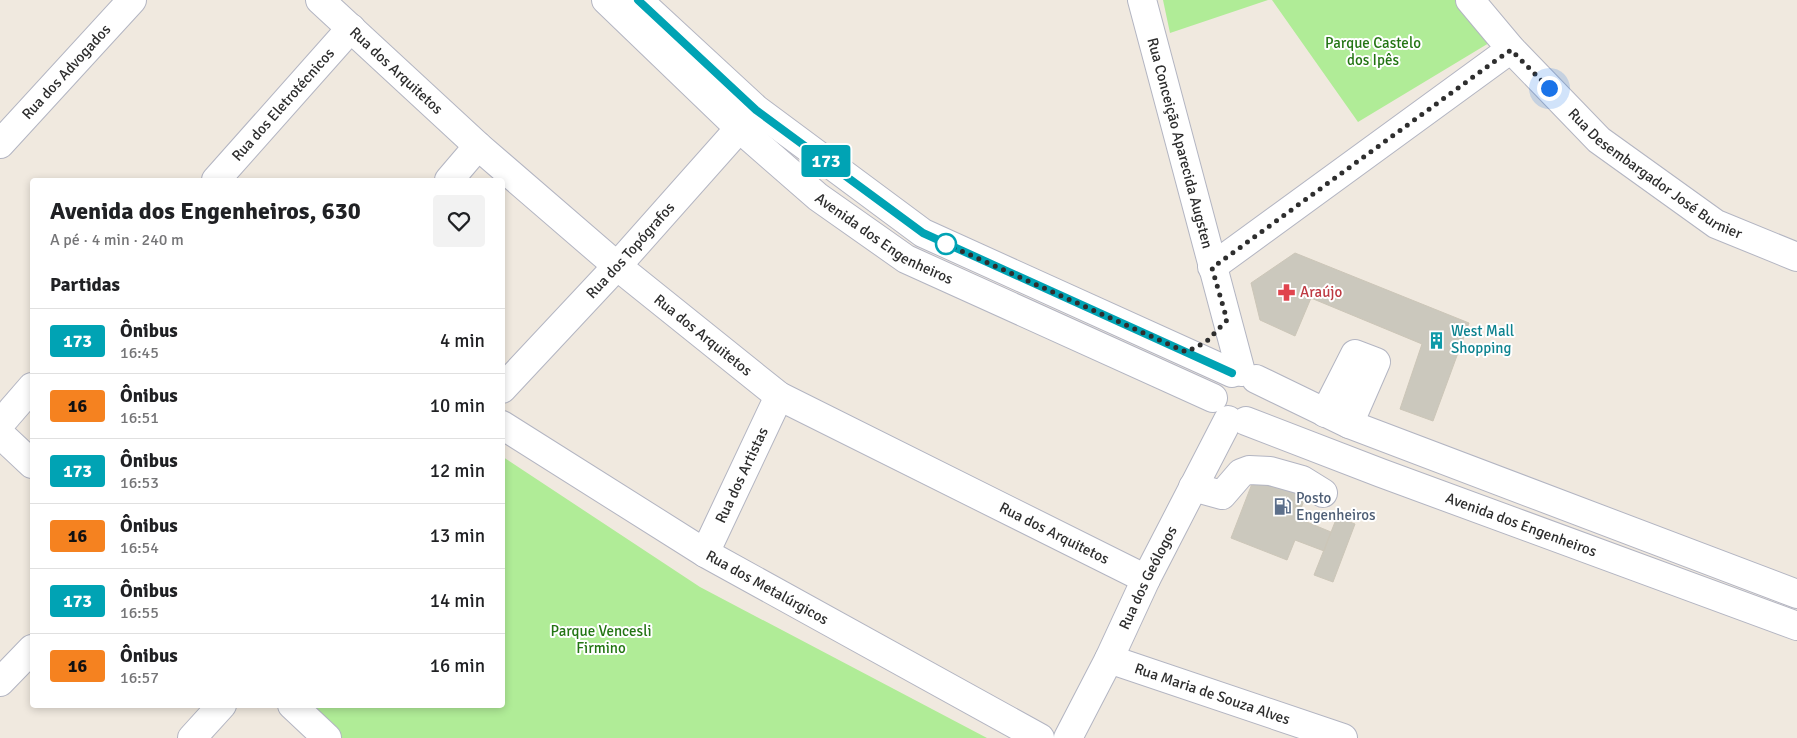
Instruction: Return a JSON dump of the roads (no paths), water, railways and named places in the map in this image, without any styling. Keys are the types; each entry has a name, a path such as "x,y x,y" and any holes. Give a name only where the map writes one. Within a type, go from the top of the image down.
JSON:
{"street":[{"name":"Rua dos Advogados","path":"0,144 132,0"},
{"name":"Rua dos Arquitetos","path":"320,0 478,146 616,266 779,396 1146,579"},
{"name":"Avenida dos Engenheiros","path":"606,0 748,119 923,233 1186,352 1243,374 1337,419 1797,594"},
{"name":"Avenida dos Engenheiros","path":"638,0 818,197 906,259 1229,413 1381,473 1797,626"},
{"name":"Rua Desembargador José Burnier","path":"1470,0 1511,50 1599,140 1716,224 1797,257"},
{"name":"Rua Conceição Aparecida Augsten","path":"1135,3 1243,374"},
{"name":"Rua dos Eletrotécnicos","path":"218,178 351,28"},
{"path":"1212,268 1511,50"},
{"name":"Rua dos Topógrafos","path":"505,386 748,119"},
{"path":"450,178 478,146"},
{"path":"1186,352 1206,342 1227,320"},
{"path":"1243,374 1263,391 1264,399 1258,413 1229,413 1216,385 1226,375 1243,374"},
{"path":"0,424 30,389"},
{"name":"Rua dos Artistas","path":"705,553 779,396"},
{"name":"Rua dos Geólogos","path":"1068,738 1109,659 1146,579 1229,413"},
{"name":"Rua dos Metalúrgicos","path":"505,427 705,553 1040,738"},
{"path":"0,434 30,462"},
{"path":"1381,473 1392,440"},
{"path":"1193,487 1222,495 1241,473 1249,470 1270,471 1302,480 1323,494"},
{"path":"0,682 30,651"},
{"name":"Rua Maria de Souza Alves","path":"1109,659 1343,738"},
{"path":"192,738 219,708"},
{"path":"295,708 327,738"}],"place":[{"name":"Araújo","path":"1286,292"},
{"name":"West Mall Shopping","path":"1437,340"},
{"name":"Posto Engenheiros","path":"1282,507"}],"park label":[{"name":"Parque Castelo dos Ipês","path":"1373,52"},
{"name":"Parque Vencesli Firmino","path":"601,640"}]}
